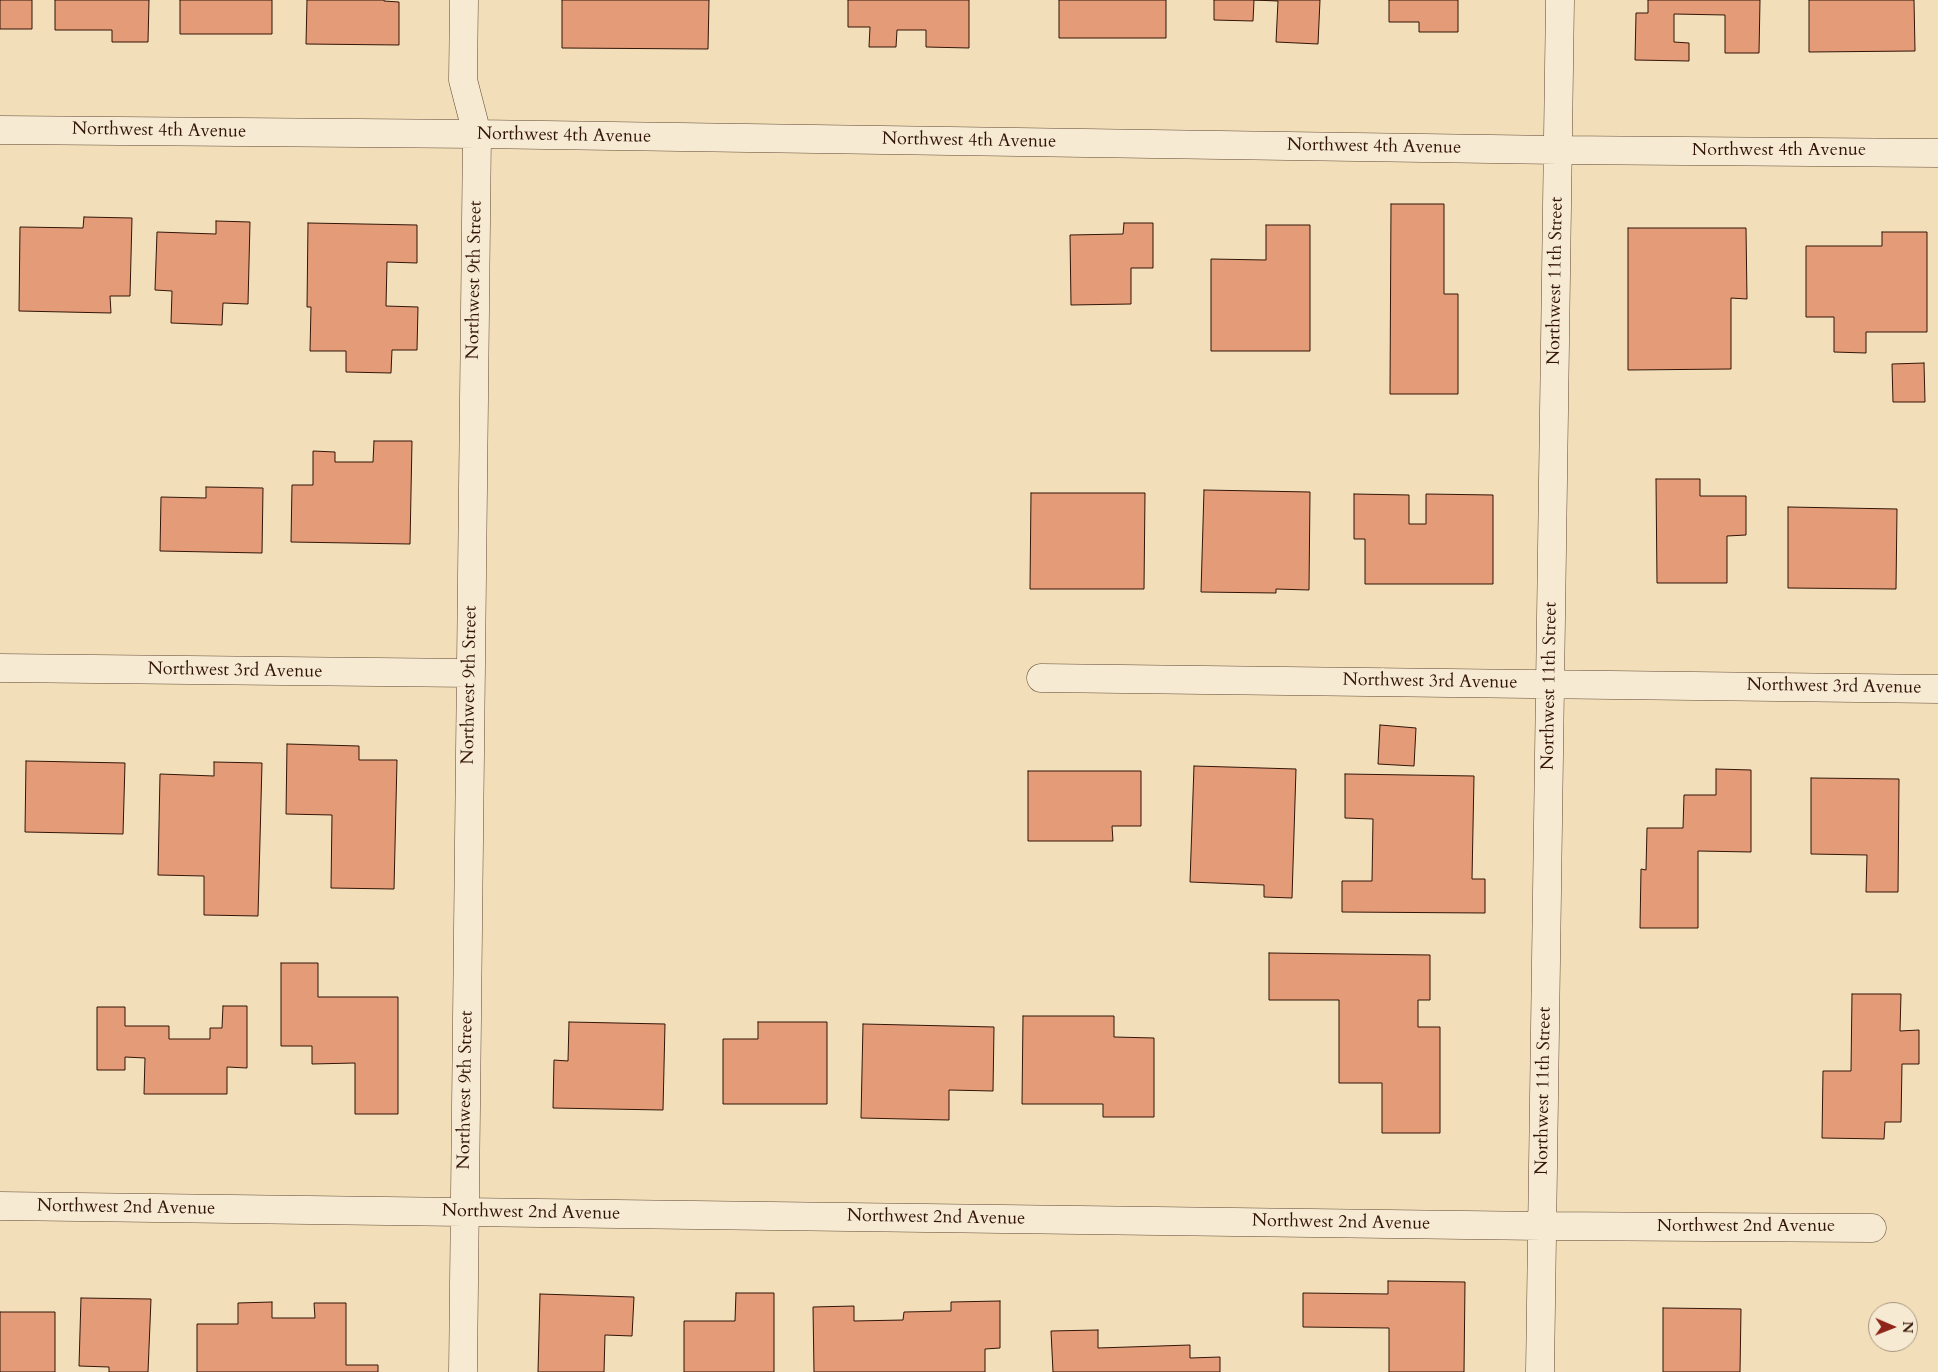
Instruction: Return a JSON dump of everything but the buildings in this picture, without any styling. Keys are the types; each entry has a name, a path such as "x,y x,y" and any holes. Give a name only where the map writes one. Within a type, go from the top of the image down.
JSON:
{"street":[{"name":"Northwest 9th Street","path":"463,1372 477,134 463,80 464,0"},
{"name":"Northwest 11th Street","path":"1540,1372 1560,0"},
{"name":"Northwest 4th Avenue","path":"0,130 477,134 1558,150 1938,153"},
{"name":"Northwest 3rd Avenue","path":"0,668 470,674"},
{"name":"Northwest 3rd Avenue","path":"1041,678 1938,689"},
{"name":"Northwest 2nd Avenue","path":"0,1206 1542,1226 1872,1228"}]}
